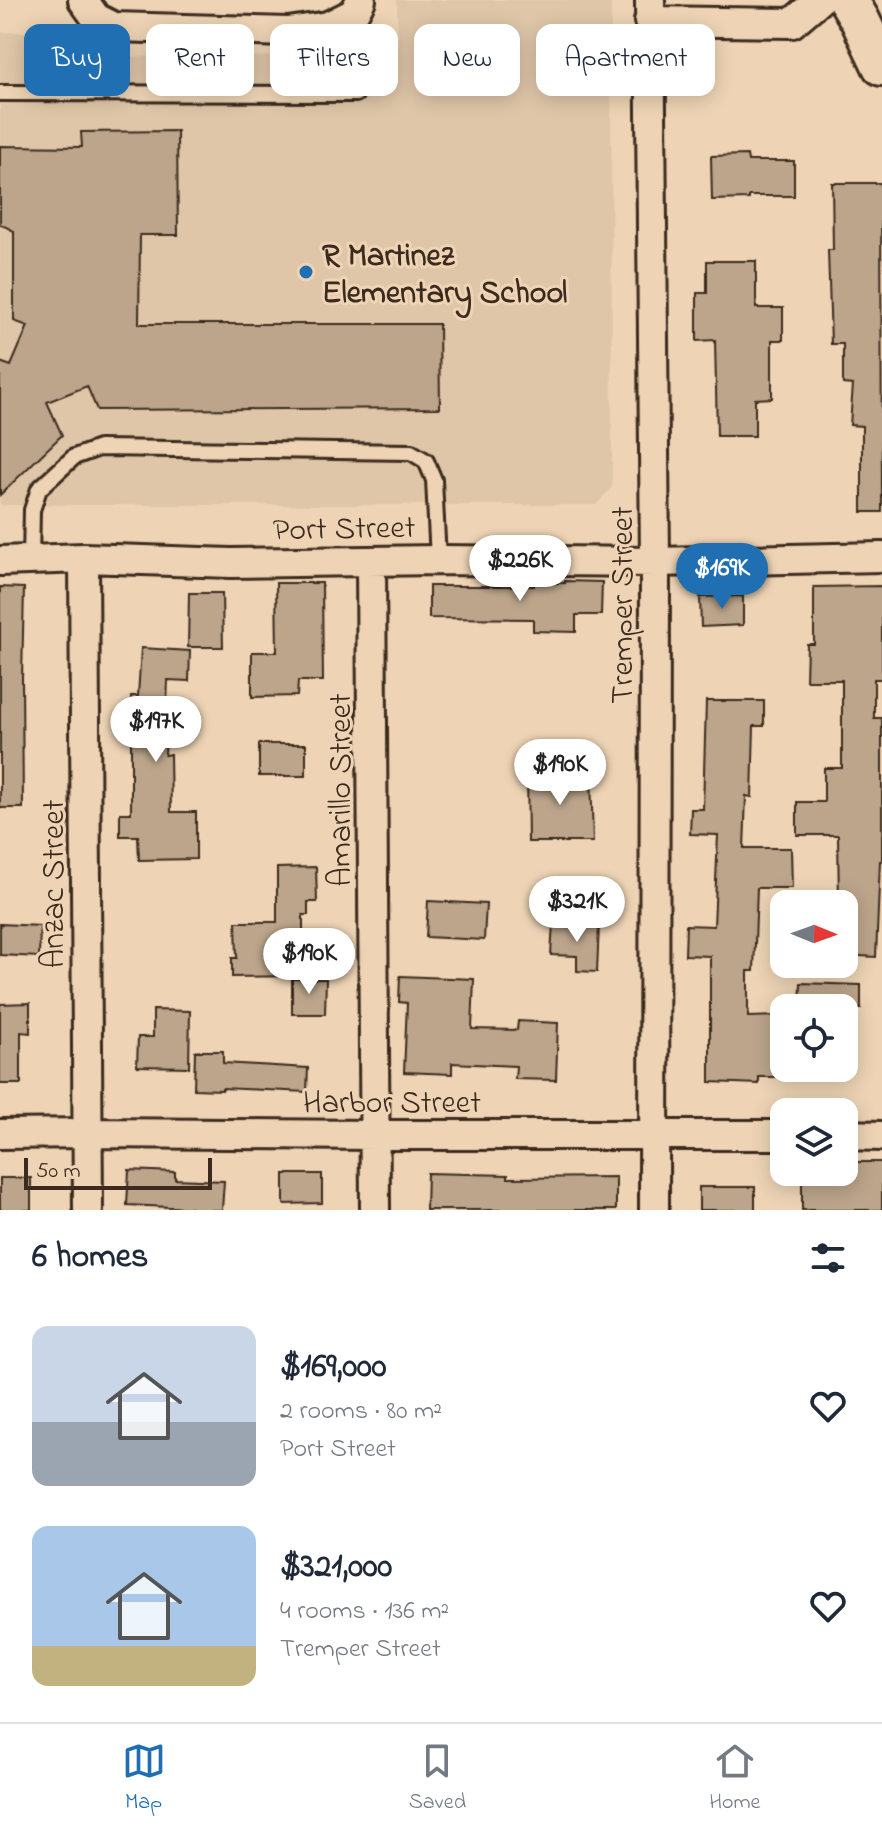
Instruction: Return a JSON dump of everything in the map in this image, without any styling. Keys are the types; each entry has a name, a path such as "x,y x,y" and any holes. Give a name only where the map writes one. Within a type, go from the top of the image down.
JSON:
{"main road":[{"path":"848,0 882,66"}],"street":[{"path":"650,10 792,23 819,0"},
{"path":"331,24 357,6"},
{"path":"89,9 114,27 270,31"},
{"name":"Tremper Street","path":"650,10 655,562 654,1210"},
{"name":"Port Street","path":"0,561 84,558 231,563 438,560 655,562 882,557"},
{"name":"Anzac Street","path":"84,558 88,1210"},
{"name":"Amarillo Street","path":"371,561 375,1210"},
{"name":"Harbor Street","path":"0,1134 770,1135"},
{"path":"858,1135 882,1136"}],"lane":[{"path":"0,93 270,94"},
{"path":"31,560 32,510 39,489 74,457 99,448 411,452 426,461 434,480 438,560"}],"shaded area":[{"name":"R Martinez Elementary School","path":"397,0 611,0 611,24 536,24 536,96 611,96 612,487 596,505 0,505 0,32 24,32 24,96 130,96 130,57 146,57 146,96 254,96 254,56 270,56 270,96 398,96"}],"building":[{"path":"177,131 178,235 140,235 139,324 439,324 440,408 97,410 87,386 47,402 62,435 0,495 0,362 11,366 28,326 14,321 14,231 0,224 0,146 82,147 81,132"},
{"path":"747,155 748,161 794,161 794,196 712,200 711,156"},
{"path":"832,183 881,183 882,512 862,512 862,426 850,425 853,385 843,384 843,344 831,344 828,250 833,250"},
{"path":"707,261 756,261 756,308 783,308 783,340 772,340 772,398 755,399 755,436 717,436 715,340 697,341 697,293 707,293"},
{"path":"602,582 601,615 576,615 576,632 533,631 533,619 429,618 429,586 534,586 534,583"},
{"path":"276,583 322,583 323,681 298,681 297,696 252,697 252,652 277,652"},
{"path":"882,586 882,679 874,679 874,718 882,718 882,861 876,957 858,956 858,890 839,890 838,835 797,835 797,802 824,802 824,768 842,768 842,680 806,680 807,644 814,644 814,587"},
{"path":"0,587 24,588 23,808 0,808"},
{"path":"189,593 222,593 223,647 188,647"},
{"path":"743,596 743,625 701,627 700,597"},
{"path":"141,648 190,651 189,681 168,680 165,755 170,754 171,812 196,812 196,859 139,860 138,836 120,836 120,813 131,813 131,696 138,696"},
{"path":"706,701 764,701 764,726 754,726 752,797 746,796 744,848 791,848 792,888 757,888 754,971 748,971 748,1017 770,1016 770,1077 759,1077 759,1084 710,1082 710,956 685,955 686,925 714,926 718,835 690,834 691,809 703,809"},
{"path":"259,744 306,744 306,776 259,776"},
{"path":"527,772 591,772 593,842 528,842"},
{"path":"316,867 317,902 308,902 308,915 303,915 303,976 232,977 232,958 237,958 236,922 277,922 277,868"},
{"path":"428,901 486,904 484,940 426,937"},
{"path":"553,923 599,925 597,972 577,971 577,956 551,955"},
{"path":"0,924 40,926 39,957 0,955"},
{"path":"400,976 474,979 472,1029 517,1030 518,1021 558,1023 556,1080 515,1079 516,1066 452,1063 452,1074 404,1072 407,1003 399,1002"},
{"path":"292,979 326,979 325,1014 292,1014"},
{"path":"801,983 861,985 861,1009 858,1009 858,994 801,994"},
{"path":"30,1003 30,1033 21,1032 21,1084 0,1084 0,1004"},
{"path":"153,1010 190,1011 189,1067 137,1066 138,1037 153,1037"},
{"path":"195,1051 223,1051 223,1063 308,1068 307,1092 194,1089"},
{"path":"858,1162 882,1162 882,1210 802,1210 802,1186 858,1186"},
{"path":"129,1170 175,1172 175,1179 224,1181 222,1210 127,1205"},
{"path":"427,1173 508,1175 508,1178 616,1177 616,1210 426,1210"},
{"path":"284,1174 322,1174 322,1203 284,1204"},
{"path":"0,1178 31,1178 31,1210 0,1210"},
{"path":"699,1187 755,1187 755,1210 699,1210"}],"place":[{"name":"R Martinez Elementary School","path":"306,272"}]}
